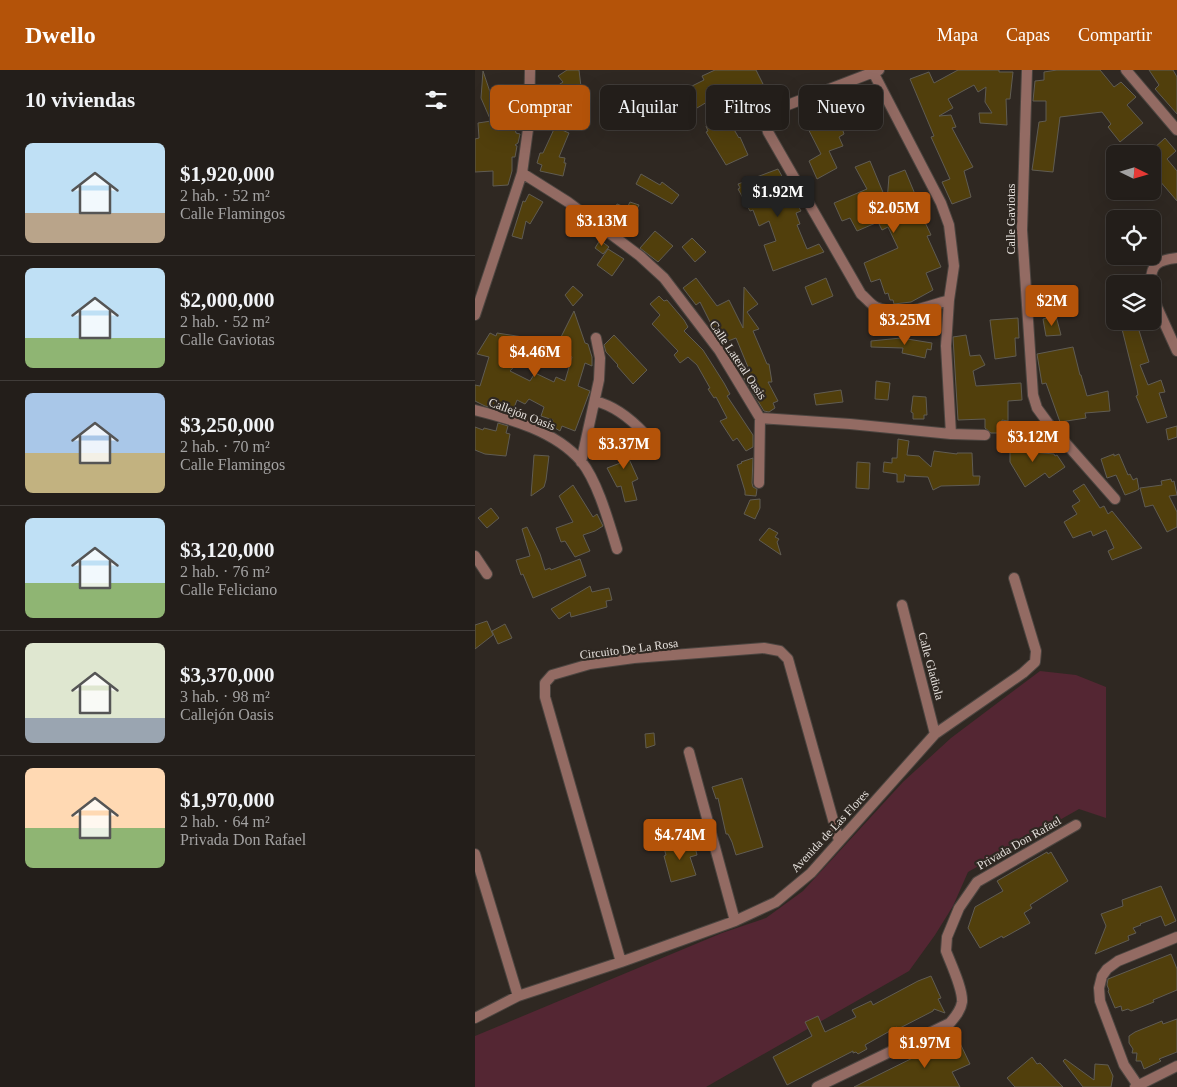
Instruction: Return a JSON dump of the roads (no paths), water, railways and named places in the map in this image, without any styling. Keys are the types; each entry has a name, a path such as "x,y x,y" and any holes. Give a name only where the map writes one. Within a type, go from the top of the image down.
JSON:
{"street":[{"path":"475,315 523,173 529,122 530,70"},
{"name":"Calle Gaviotas","path":"1027,70 1022,230 1031,381 1037,408 1115,499"},
{"path":"1126,70 1177,130"},
{"path":"949,300 911,312 893,312 875,307 861,294 768,132 765,120 772,111 876,71 941,203 949,225 954,266 949,300 946,346 951,434"},
{"name":"Calle Lateral Oasis","path":"523,173 568,202 640,256 664,278 719,350 760,418 850,424 951,434 985,435"},
{"path":"1151,275 1153,266 1164,260 1177,258"},
{"path":"1161,316 1177,351"},
{"path":"581,462 599,380 600,358 596,338"},
{"path":"595,401 619,410 644,433"},
{"name":"Callejón Oasis","path":"475,410 495,415 535,430 560,442 581,462 599,494 617,549"},
{"path":"759,483 760,418"},
{"path":"475,556 487,574"},
{"name":"Avenida de Las Flores","path":"475,1018 518,996 621,962 735,921 776,902 811,873 935,734 1023,673 1035,662 1036,651 1014,578"},
{"name":"Calle Gladiola","path":"901,605 935,734"},
{"name":"Circuito De La Rosa","path":"621,962 545,697 545,683 552,675 590,664 634,658 765,648 780,651 788,659 839,841"},
{"path":"689,752 735,921"},
{"name":"Privada Don Rafael","path":"817,1087 950,1023 958,1013 962,1002 961,992 945,944 959,908 969,891 977,882 991,872 1076,825"},
{"path":"475,854 480,888 518,996"},
{"path":"1177,937 1117,961 1102,976 1099,988 1100,1001 1124,1065 1137,1086 1177,1066"}]}
